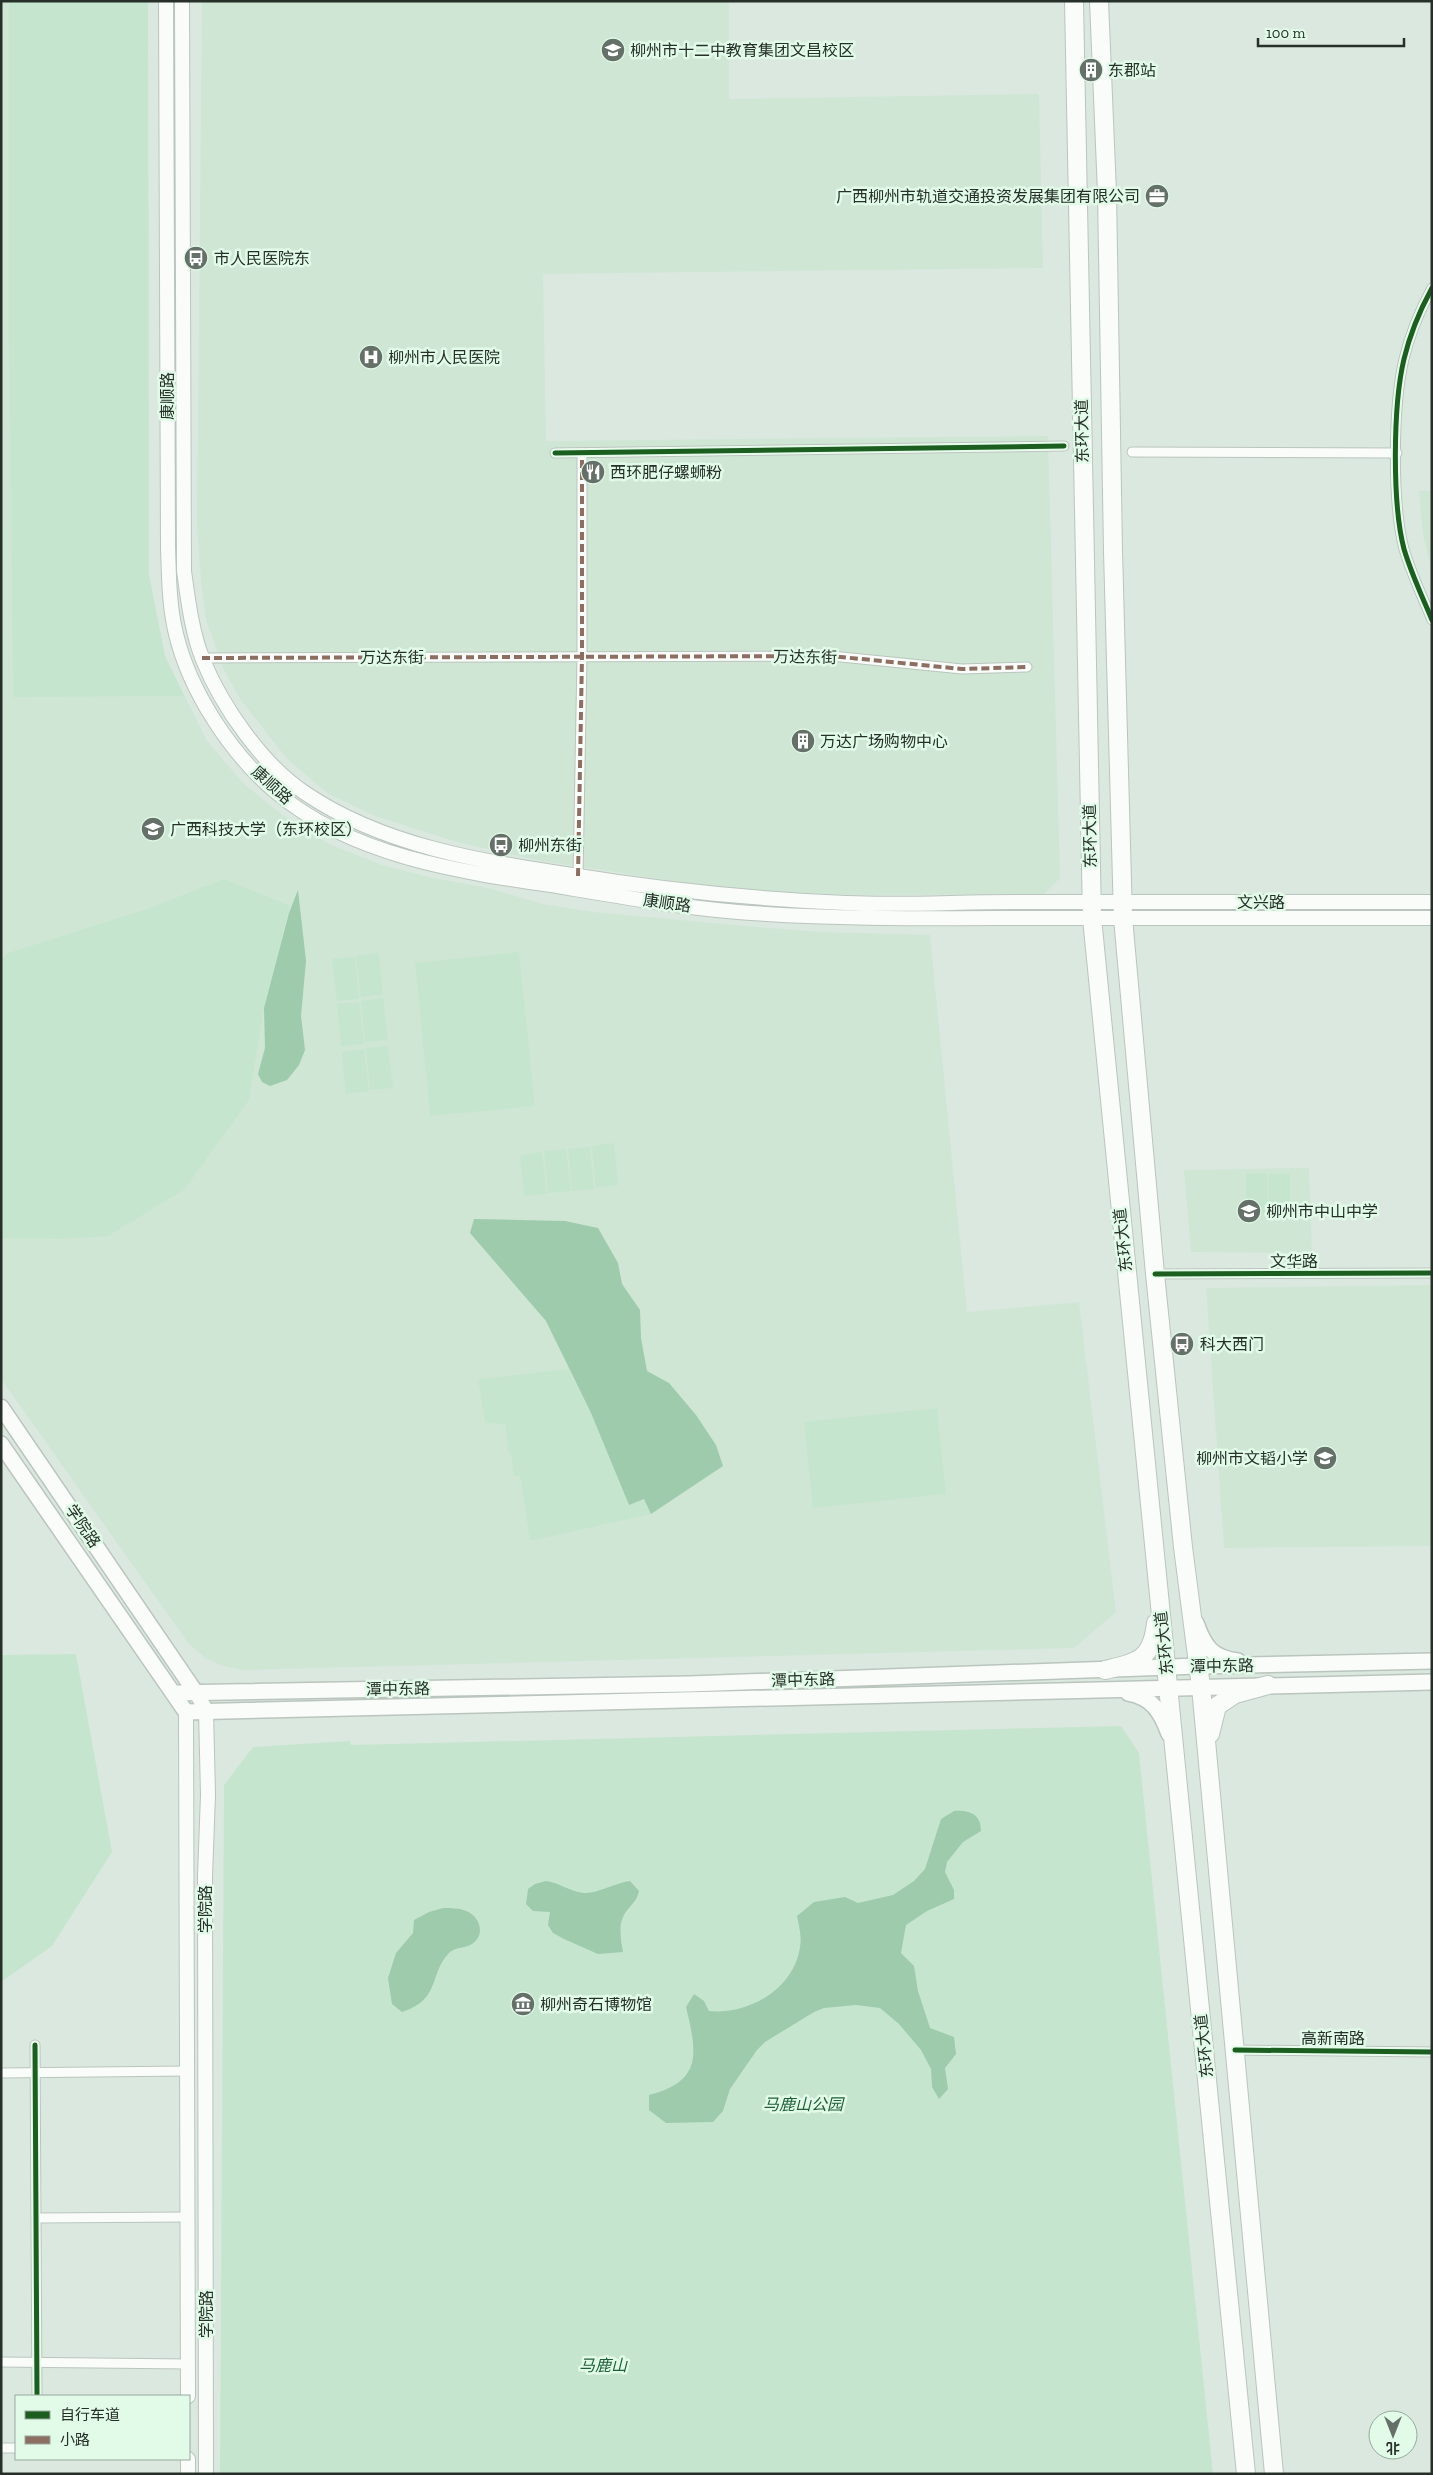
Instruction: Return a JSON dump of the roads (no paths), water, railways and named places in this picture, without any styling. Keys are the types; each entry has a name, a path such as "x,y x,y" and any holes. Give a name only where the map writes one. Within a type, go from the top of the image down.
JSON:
{"highway":[{"name":"东环大道","path":"1074,1 1091,910 1246,2474"},
{"name":"东环大道","path":"1099,1 1107,193 1113,552 1122,910 1155,1274 1201,1687 1274,2474"},
{"path":"1105,1670 1134,1663 1149,1652 1154,1637 1159,1595"},
{"path":"1207,1759 1210,1726 1217,1706 1235,1694 1268,1685"}],"main road":[{"name":"康顺路","path":"166,1 168,547 171,604 175,633 182,655 201,698 220,728 254,771 278,794 344,835 377,848 499,878 735,912 863,918 1091,910"},
{"name":"康顺路","path":"182,1 184,571 189,608 202,658 218,692 271,764 301,791 342,817 394,837 446,852 578,876 700,894 850,903 1091,910"},
{"name":"文兴路","path":"1091,910 1432,902"},
{"name":"文兴路","path":"1122,910 1432,918"},
{"name":"学院路","path":"1,1407 206,1710 208,1795 205,1876 206,2474"},
{"name":"学院路","path":"1,1444 186,1712 188,2395"},
{"path":"1191,1610 1201,1637 1211,1653 1232,1660 1264,1665"},
{"name":"潭中东路","path":"173,1693 689,1684 1198,1666 1432,1662"},
{"name":"潭中东路","path":"186,1712 206,1710 1432,1682"},
{"path":"1104,1689 1136,1694 1152,1702 1163,1717 1176,1755"},
{"path":"188,2460 188,2474"}],"street":[{"path":"1432,288 1419,313 1404,359 1397,417 1397,497 1404,547 1432,620"},
{"path":"555,453 1064,446"},
{"path":"1132,452 1397,452"},
{"path":"578,876 582,656 582,453"},
{"name":"万达东街","path":"202,658 831,656 943,668 1027,667"},
{"name":"文华路","path":"1155,1274 1432,1273"},
{"path":"35,2045 37,2395"},
{"name":"高新南路","path":"1235,2050 1432,2052"},
{"path":"1,2074 35,2072 187,2072"},
{"path":"37,2218 187,2217"},
{"path":"1,2362 188,2364"},
{"path":"1,2448 15,2448"}],"place":[{"name":"柳州市十二中教育集团文昌校区","path":"613,50"},
{"name":"东郡站","path":"1091,70"},
{"name":"广西柳州市轨道交通投资发展集团有限公司","path":"1157,196"},
{"name":"市人民医院东","path":"196,258"},
{"name":"柳州市人民医院","path":"371,357"},
{"name":"西环肥仔螺蛳粉","path":"593,472"},
{"name":"万达广场购物中心","path":"803,741"},
{"name":"广西科技大学（东环校区）","path":"153,829"},
{"name":"柳州东街","path":"501,845"},
{"name":"柳州市中山中学","path":"1249,1211"},
{"name":"科大西门","path":"1182,1344"},
{"name":"柳州市文韬小学","path":"1325,1458"},
{"name":"柳州奇石博物馆","path":"523,2004"}],"park label":[{"name":"马鹿山公园","path":"803,2104"},
{"name":"马鹿山","path":"603,2365"}]}
